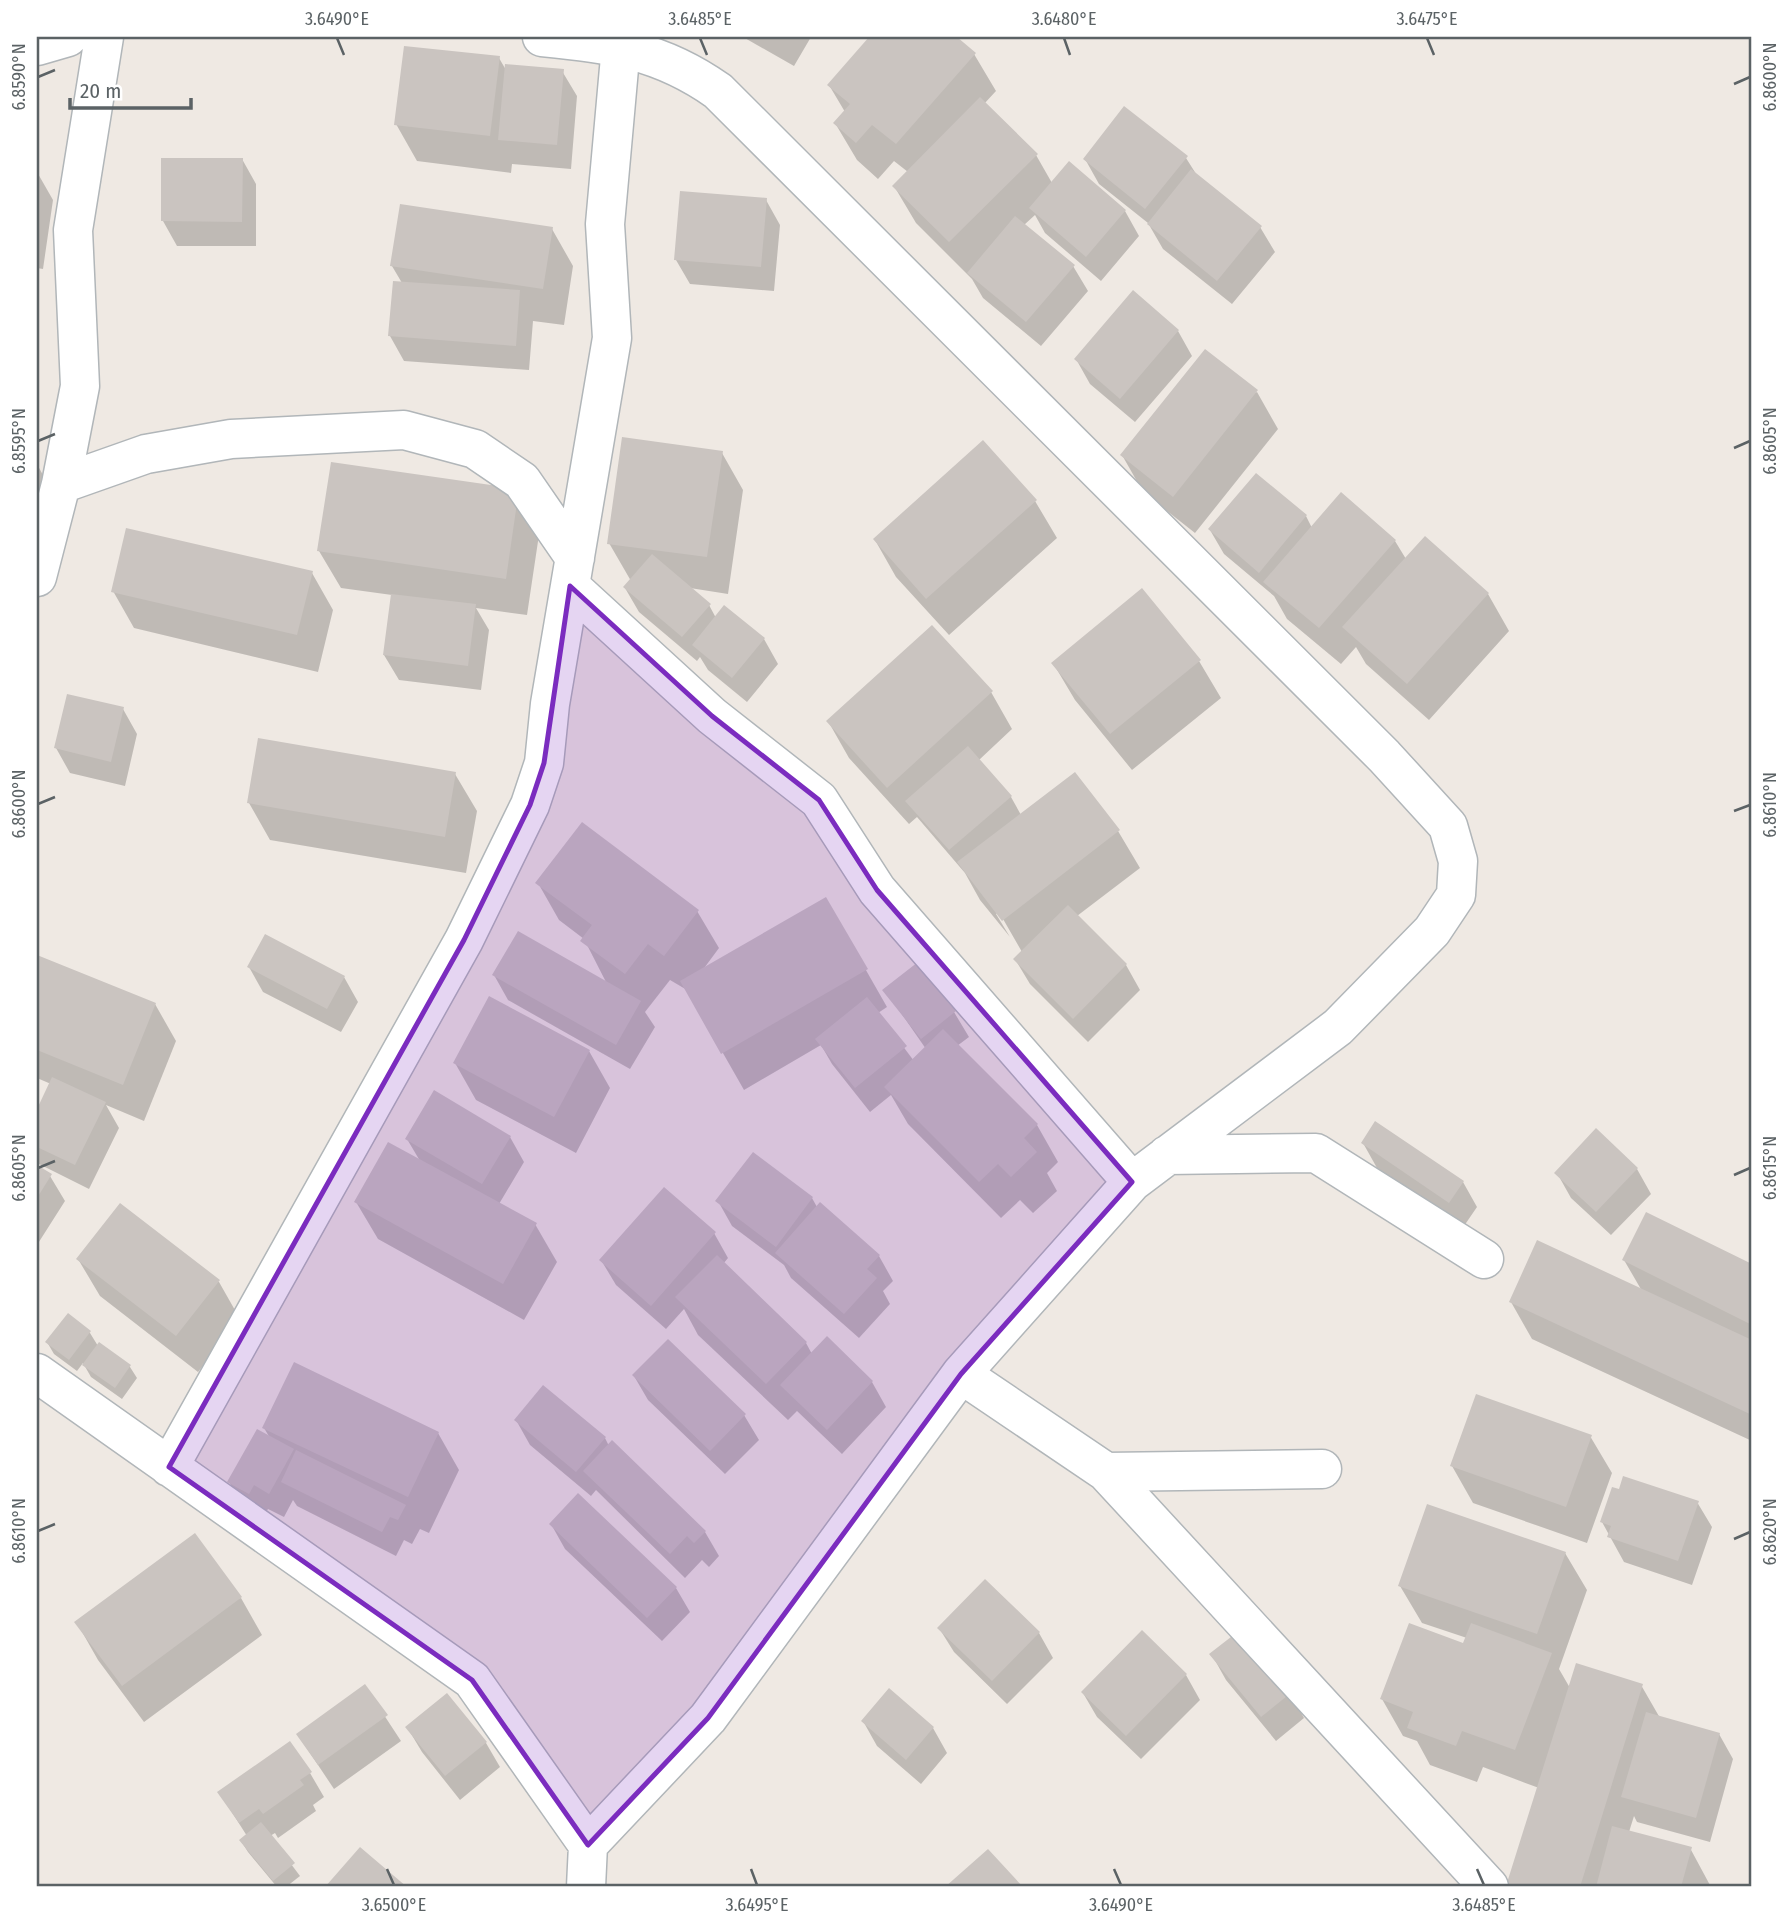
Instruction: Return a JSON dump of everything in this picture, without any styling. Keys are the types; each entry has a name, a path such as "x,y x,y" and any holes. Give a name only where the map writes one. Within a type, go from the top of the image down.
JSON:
{"street":[{"path":"37,46 68,37"},
{"path":"37,578 61,484 80,386 73,230 104,37"},
{"path":"542,37 621,46 688,70 718,91 1384,756 1448,826 1458,861 1456,895 1432,931 1338,1027 1132,1182 961,1374 708,1718 588,1845"},
{"path":"169,1467 464,940 530,805 544,763 572,572 612,338 605,224 621,46"},
{"path":"61,484 146,454 231,439 404,430 475,449 522,481 572,572 712,716 818,800 877,890 1132,1182"},
{"path":"1167,1156 1316,1153 1484,1259"},
{"path":"37,1373 472,1680 588,1845 586,1887"},
{"path":"961,1374 1106,1472 1489,1887"},
{"path":"1106,1472 1322,1469"}],"highlighted area":[{"path":"570,586 712,716 819,800 877,890 1132,1182 961,1374 708,1718 588,1845 472,1680 169,1467 464,940 530,805 544,763"}],"building":[{"path":"869,37 957,37 976,53 896,144 872,125 856,143 833,123 850,104 827,85"},
{"path":"404,46 500,56 490,136 394,125"},
{"path":"505,64 564,69 557,145 498,140"},
{"path":"980,97 1038,154 949,242 892,186"},
{"path":"1124,106 1188,156 1145,209 1083,159"},
{"path":"161,158 243,158 242,222 161,221"},
{"path":"1069,161 1126,210 1086,257 1029,208"},
{"path":"1191,169 1262,226 1217,281 1147,224"},
{"path":"680,191 767,198 761,267 674,260"},
{"path":"400,204 553,227 543,289 390,266"},
{"path":"1015,216 1075,265 1026,322 967,273"},
{"path":"393,281 520,290 516,346 388,336"},
{"path":"1133,290 1179,330 1120,399 1074,359"},
{"path":"1205,349 1258,390 1173,497 1120,455"},
{"path":"622,437 723,451 707,557 607,544"},
{"path":"983,440 1037,500 926,599 873,539"},
{"path":"331,462 519,489 506,579 317,551"},
{"path":"1256,473 1307,515 1259,573 1208,529"},
{"path":"1341,492 1396,540 1319,628 1263,582"},
{"path":"126,528 313,571 297,635 111,592"},
{"path":"1425,536 1489,593 1407,684 1342,627"},
{"path":"652,554 711,604 682,637 623,587"},
{"path":"1142,588 1201,660 1110,734 1051,663"},
{"path":"391,594 476,604 468,666 383,655"},
{"path":"724,605 765,638 732,678 692,645"},
{"path":"932,625 993,691 887,788 826,721"},
{"path":"67,694 124,707 111,762 54,748"},
{"path":"258,738 456,772 445,837 247,803"},
{"path":"968,746 1012,796 949,850 905,801"},
{"path":"1075,772 1120,830 1002,921 957,862"},
{"path":"582,822 699,910 664,956 648,944 625,974 580,941 592,925 535,883"},
{"path":"826,897 868,969 721,1054 680,981"},
{"path":"1068,905 1127,964 1073,1019 1013,959"},
{"path":"518,931 641,1001 616,1045 492,975"},
{"path":"265,934 345,976 327,1009 247,967"},
{"path":"37,955 156,1003 123,1085 37,1050"},
{"path":"918,962 956,1011 921,1039 882,990"},
{"path":"489,996 590,1050 554,1117 453,1063"},
{"path":"867,997 907,1046 855,1088 815,1039"},
{"path":"943,1029 1038,1124 1024,1138 1037,1152 1011,1177 998,1164 979,1182 884,1087"},
{"path":"52,1077 106,1102 75,1165 37,1147 37,1109"},
{"path":"434,1090 511,1136 482,1184 405,1139"},
{"path":"1375,1121 1464,1181 1449,1203 1361,1143"},
{"path":"1596,1128 1638,1168 1596,1212 1554,1173"},
{"path":"388,1142 537,1223 503,1284 354,1202"},
{"path":"753,1152 813,1197 776,1247 715,1201"},
{"path":"37,1165 52,1174 37,1198"},
{"path":"664,1187 716,1232 651,1306 599,1260"},
{"path":"820,1202 880,1255 867,1269 877,1278 844,1314 775,1253"},
{"path":"120,1203 220,1280 176,1336 76,1259"},
{"path":"1646,1212 1752,1264 1752,1325 1622,1260"},
{"path":"1537,1240 1752,1340 1752,1415 1509,1302"},
{"path":"717,1255 807,1342 766,1384 675,1297"},
{"path":"68,1313 91,1331 69,1360 45,1342"},
{"path":"827,1336 873,1381 827,1430 780,1385"},
{"path":"668,1339 746,1414 710,1451 632,1375"},
{"path":"99,1342 131,1365 115,1388 82,1365"},
{"path":"294,1362 439,1432 408,1497 262,1428"},
{"path":"543,1385 606,1437 576,1472 514,1420"},
{"path":"1476,1394 1592,1435 1566,1507 1450,1466"},
{"path":"257,1429 294,1449 269,1494 254,1485 249,1494 227,1482"},
{"path":"612,1440 706,1531 694,1543 687,1536 670,1554 583,1471"},
{"path":"296,1450 406,1505 398,1520 390,1517 382,1532 281,1482"},
{"path":"1623,1476 1699,1501 1678,1561 1607,1537 1611,1526 1600,1522 1612,1487 1619,1489"},
{"path":"578,1493 677,1587 647,1618 549,1524"},
{"path":"1427,1504 1566,1552 1537,1634 1398,1586"},
{"path":"195,1533 242,1597 122,1686 74,1622"},
{"path":"985,1579 1040,1632 992,1681 937,1628"},
{"path":"1409,1623 1463,1643 1471,1623 1552,1653 1515,1750 1462,1731 1456,1746 1407,1728 1413,1712 1380,1699"},
{"path":"1142,1630 1187,1674 1126,1736 1081,1692"},
{"path":"1240,1630 1292,1692 1261,1717 1209,1654"},
{"path":"1576,1663 1643,1684 1580,1887 1506,1886"},
{"path":"365,1684 388,1715 318,1765 296,1734"},
{"path":"889,1688 934,1727 906,1760 861,1721"},
{"path":"447,1693 487,1742 445,1776 405,1727"},
{"path":"1646,1712 1720,1733 1696,1818 1621,1797"},
{"path":"290,1741 312,1772 300,1780 304,1785 263,1814 259,1809 239,1823 217,1792"},
{"path":"261,1822 295,1863 273,1881 239,1840"},
{"path":"1612,1826 1692,1847 1681,1887 1596,1887"},
{"path":"360,1847 407,1887 325,1887"},
{"path":"988,1849 1023,1887 945,1887"}]}
